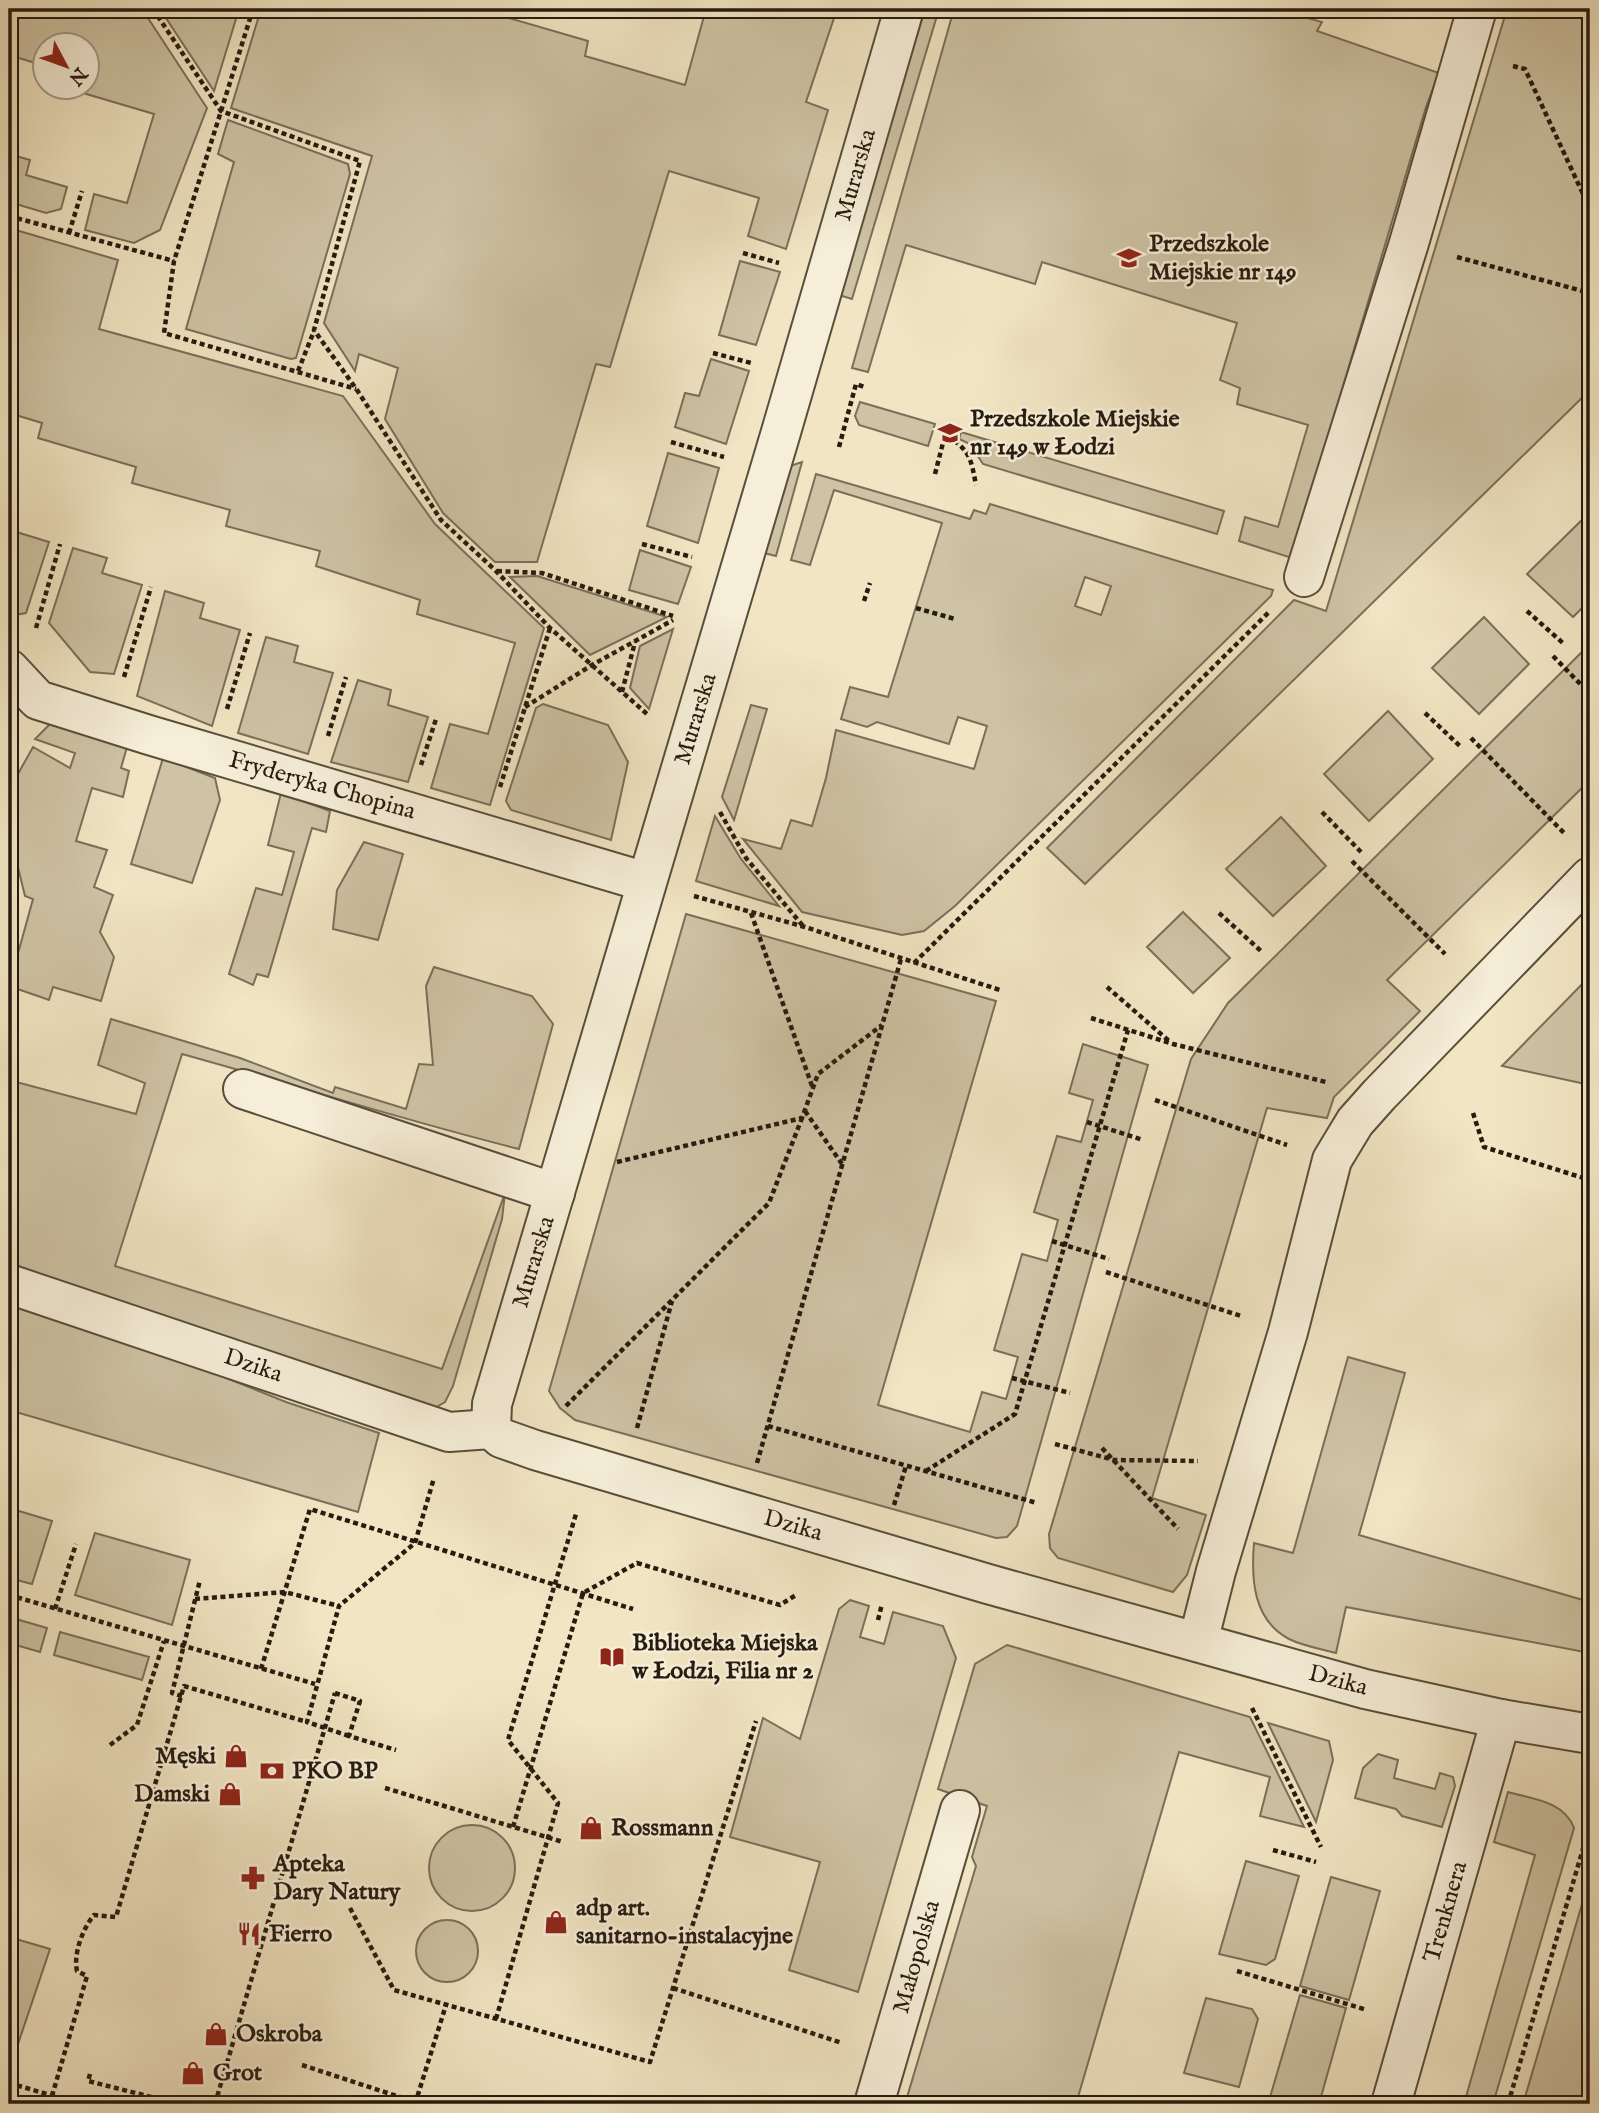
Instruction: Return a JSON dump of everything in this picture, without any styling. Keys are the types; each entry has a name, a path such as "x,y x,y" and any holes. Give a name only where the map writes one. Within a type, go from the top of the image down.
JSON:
{"street":[{"name":"Murarska","path":"491,1429 492,1404 904,9"},
{"path":"1304,578 1409,243 1477,9"},
{"name":"Fryderyka Chopina","path":"9,669 38,700 646,882"},
{"path":"1198,1642 1216,1571 1288,1332 1332,1160 1356,1122 1379,1095 1590,877"},
{"path":"243,1089 555,1193"},
{"name":"Dzika","path":"9,1284 449,1432 491,1429 501,1438 535,1450 988,1584 1365,1689 1501,1719 1590,1734"},
{"name":"Trenknera","path":"1391,2104 1501,1719"},
{"name":"Małopolska","path":"874,2104 960,1810"}],"path":[{"path":"153,9 221,111 360,161 314,330 298,372"},
{"path":"253,9 174,261 164,333 357,390"},
{"path":"1525,69 1590,209"},
{"path":"69,233 82,191"},
{"path":"9,216 174,261"},
{"path":"1409,243 1589,293 1590,285"},
{"path":"743,253 790,265"},
{"path":"314,330 357,390 441,520 496,571 550,628 648,715"},
{"path":"713,353 762,366"},
{"path":"839,447 856,384 864,387"},
{"path":"934,474 945,435 960,444 971,459 976,485"},
{"path":"671,442 735,460"},
{"path":"34,635 60,544"},
{"path":"642,544 693,557"},
{"path":"496,571 542,573 677,618 592,665 525,707"},
{"path":"914,963 1304,578"},
{"path":"864,601 870,583"},
{"path":"122,685 151,587"},
{"path":"916,608 955,619"},
{"path":"1527,611 1564,645"},
{"path":"500,790 550,628"},
{"path":"226,710 250,632"},
{"path":"622,692 636,641"},
{"path":"1553,656 1590,694"},
{"path":"327,740 346,677"},
{"path":"1425,713 1462,748"},
{"path":"420,768 436,719"},
{"path":"1471,738 1573,842"},
{"path":"719,811 746,858 804,927"},
{"path":"1322,812 1361,852"},
{"path":"1352,861 1481,990"},
{"path":"684,893 804,927 999,990"},
{"path":"751,912 813,1087"},
{"path":"1219,913 1261,951"},
{"path":"757,1464 901,959"},
{"path":"1107,987 1172,1044"},
{"path":"1091,1018 1172,1044 1379,1095"},
{"path":"558,1414 769,1203 818,1074 882,1025"},
{"path":"926,1471 1015,1414 1128,1030"},
{"path":"1155,1100 1278,1142"},
{"path":"804,1110 842,1164"},
{"path":"1473,1113 1485,1147 1590,1180"},
{"path":"606,1164 802,1118"},
{"path":"1087,1122 1143,1140"},
{"path":"1052,1241 1110,1259"},
{"path":"1106,1272 1288,1332"},
{"path":"636,1430 673,1301"},
{"path":"1012,1378 1070,1393"},
{"path":"768,1426 1037,1503"},
{"path":"307,1722 315,1684 339,1606 415,1543 449,1432"},
{"path":"1055,1444 1114,1460 1162,1461"},
{"path":"1102,1448 1216,1571"},
{"path":"891,1516 906,1466"},
{"path":"261,1669 310,1509 633,1609"},
{"path":"496,2019 558,1803 508,1740 571,1530"},
{"path":"55,1609 76,1544"},
{"path":"513,1827 583,1593 637,1563 780,1605 796,1594"},
{"path":"182,1696 172,1693 200,1580"},
{"path":"195,1599 285,1592 339,1606"},
{"path":"9,1595 315,1684"},
{"path":"878,1620 884,1598"},
{"path":"110,1745 137,1725 164,1641"},
{"path":"52,2096 87,1976 77,1971 75,1963 86,1924 94,1915 116,1916 184,1686 396,1750"},
{"path":"215,2104 335,1693 360,1701 349,1736"},
{"path":"1250,1704 1321,1847"},
{"path":"350,1908 394,1990 650,2062 756,1721"},
{"path":"385,1788 563,1842"},
{"path":"1508,2104 1590,1825"},
{"path":"1273,1850 1316,1862"},
{"path":"1237,1971 1347,2003"},
{"path":"673,1989 887,2058"},
{"path":"302,2065 415,2103 446,2005"},
{"path":"90,2074 88,2081 179,2104"},
{"path":"9,2083 80,2104"}],"shaded area":[{"path":"9,9 142,9 207,108 160,230 134,243 85,230 94,194 127,203 154,114 102,99 102,32 32,32 32,62 9,55"},
{"path":"160,9 239,9 214,91"},
{"path":"261,9 493,9 492,13 588,41 585,56 685,85 706,9 837,9 806,102 828,110 786,249 748,236 759,198 669,171 610,367 596,364 537,562 495,562 443,513 385,419 398,368 359,354 355,371 324,323 372,156 231,108"},
{"path":"925,9 939,9 852,299 839,295"},
{"name":"Przedszkole Miejskie nr 149","path":"954,9 1276,9 1322,22 1317,31 1439,73 1426,107 1292,558 1239,541 1245,517 1278,527 1308,425 1237,404 1240,388 1220,380 1237,323 1042,262 1035,284 906,245 868,372 852,368"},
{"path":"1507,9 1590,9 1590,390 1085,884 1047,848 1294,600 1326,611"},
{"path":"228,120 348,164 350,174 296,358 291,359 186,329 234,162 218,154"},
{"path":"9,154 30,160 26,175 67,187 61,209 46,213 9,202"},
{"path":"9,228 118,260 99,329 343,396 435,524 544,628 490,805 431,788 450,724 488,734 515,643 417,614 420,600 316,566 320,551 226,526 230,510 132,483 136,467 38,438 42,423 9,413"},
{"path":"740,261 780,272 756,345 719,335"},
{"path":"711,359 749,371 726,444 675,427 685,393 699,396"},
{"path":"860,402 935,424 928,446 859,425 855,416"},
{"path":"961,432 1224,511 1217,534 983,464 970,444 959,439"},
{"path":"668,453 719,468 698,543 647,526"},
{"path":"802,462 776,556 764,553 790,466"},
{"path":"816,474 970,519 974,510 986,514 990,504 1273,590 1271,596 955,906 924,931 902,935 802,912 743,839 781,849 791,820 812,826 836,730 974,769 987,726 958,717 949,744 877,722 867,727 841,719 850,687 888,697 942,523 834,490 810,565 791,560","holes":["1085,577 1111,586 1101,615 1075,606"]},
{"path":"1590,512 1590,600 1573,617 1527,574"},
{"path":"9,514 13,515 10,530 49,542 26,613 9,616"},
{"path":"73,548 107,558 102,573 142,585 114,674 90,672 49,623"},
{"path":"640,550 691,567 678,604 629,590"},
{"path":"537,576 667,617 590,655 510,577"},
{"path":"165,591 204,603 200,618 240,630 212,726 137,696"},
{"path":"1484,617 1529,664 1479,714 1432,668"},
{"path":"673,629 649,709 630,688 640,646"},
{"path":"266,637 298,646 294,662 333,673 308,754 238,733"},
{"path":"1590,644 1590,780 1387,980 1420,1011 1334,1097 1327,1118 1267,1108 1152,1498 1206,1515 1187,1575 1173,1592 1058,1558 1050,1548 1049,1534 1191,1059 1228,1003"},
{"path":"358,680 391,690 388,705 428,717 408,782 331,762"},
{"path":"543,704 608,725 628,762 611,840 511,810 506,801 536,708"},
{"path":"751,705 767,709 734,820 722,797"},
{"path":"1388,711 1433,759 1369,821 1324,774"},
{"path":"52,722 127,747 121,768 129,771 123,797 92,788 76,841 107,850 94,887 113,895 100,932 114,957 101,1001 53,987 49,1000 9,986 33,899 25,896 9,831 9,790 33,747 70,768 75,753 35,739"},
{"path":"163,758 215,778 220,800 192,883 131,864"},
{"path":"281,793 330,811 326,832 312,828 268,977 257,974 253,985 229,974 256,888 282,895 294,852 268,845"},
{"path":"715,816 741,859 779,906 696,881"},
{"path":"1281,817 1326,866 1273,916 1226,869"},
{"path":"364,842 403,854 378,940 333,929 337,890"},
{"path":"1183,912 1230,958 1193,993 1147,947"},
{"path":"686,914 996,1001 878,1405 970,1432 982,1392 1006,1399 1018,1357 994,1350 1022,1254 1047,1261 1058,1220 1034,1212 1057,1136 1081,1142 1093,1100 1069,1093 1083,1044 1148,1065 1017,1526 1007,1537 996,1538 575,1420 560,1408 549,1391"},
{"path":"434,967 532,996 553,1024 519,1149 182,1054 115,1266 442,1369 505,1193 502,1219 453,1386 445,1402 435,1408 9,1266 9,1080 136,1114 145,1083 98,1065 111,1019 240,1058 333,1093 335,1087 406,1109 419,1064 433,1065 426,986"},
{"path":"1590,976 1590,1085 1502,1066"},
{"path":"9,1300 125,1337 286,1402 379,1433 358,1512 9,1410"},
{"path":"1348,1357 1405,1373 1359,1535 1590,1602 1590,1653 1346,1607 1336,1653 1289,1639 1268,1621 1261,1610 1254,1584 1254,1543 1293,1553"},
{"path":"9,1508 52,1521 32,1584 9,1578"},
{"path":"95,1533 190,1560 172,1625 75,1595"},
{"path":"850,1600 869,1606 860,1637 884,1644 893,1612 943,1626 956,1658 858,1992 789,1970 820,1862 730,1837 763,1718 800,1739 839,1609"},
{"path":"9,1617 47,1628 40,1652 9,1643"},
{"path":"60,1632 149,1657 142,1680 54,1655"},
{"path":"1007,1645 1250,1717 1304,1827 1260,1816 1270,1777 1179,1752 1076,2104 905,2104 976,1866 972,1857 987,1806 938,1789 975,1664"},
{"path":"1590,1653 1590,1708 1582,1707"},
{"path":"1268,1723 1329,1741 1333,1760 1316,1822"},
{"path":"1378,1754 1398,1760 1394,1778 1435,1789 1440,1773 1453,1777 1455,1786 1442,1827 1402,1816 1396,1809 1355,1798 1363,1768"},
{"path":"1508,1792 1546,1802 1563,1812 1574,1828 1493,2104 1464,2104 1535,1855 1494,1842"},
{"path":"464,1825 480,1825 503,1837 512,1851 515,1868 512,1885 503,1899 480,1911 464,1911 448,1904 436,1892 429,1876 429,1860 436,1844 448,1832"},
{"path":"1246,1861 1299,1876 1275,1959 1266,1965 1219,1954"},
{"path":"1331,1877 1380,1891 1349,2000 1300,1986"},
{"path":"1590,1877 1590,2104 1523,2104"},
{"path":"447,1920 459,1922 469,1929 476,1939 476,1963 469,1973 459,1980 447,1982 435,1980 425,1973 418,1963 416,1951 418,1939 425,1929 435,1922"},
{"path":"9,1937 50,1949 18,2044 9,2048"},
{"path":"1300,1995 1346,2008 1319,2104 1268,2104"},
{"path":"1206,1998 1252,2009 1258,2019 1239,2087 1184,2073"}],"place":[{"name":"Przedszkole Miejskie nr 149","path":"1129,258"},
{"name":"Przedszkole Miejskie nr 149 w Łodzi","path":"950,433"},
{"name":"Biblioteka Miejska w Łodzi, Filia nr 2","path":"612,1657"},
{"name":"Męski","path":"236,1756"},
{"name":"PKO BP","path":"272,1771"},
{"name":"Damski","path":"230,1794"},
{"name":"Rossmann","path":"591,1828"},
{"name":"Apteka Dary Natury","path":"253,1878"},
{"name":"adp art. sanitarno-instalacyjne","path":"556,1922"},
{"name":"Fierro","path":"249,1934"},
{"name":"Oskroba","path":"216,2034"},
{"name":"Grot","path":"193,2073"}]}
